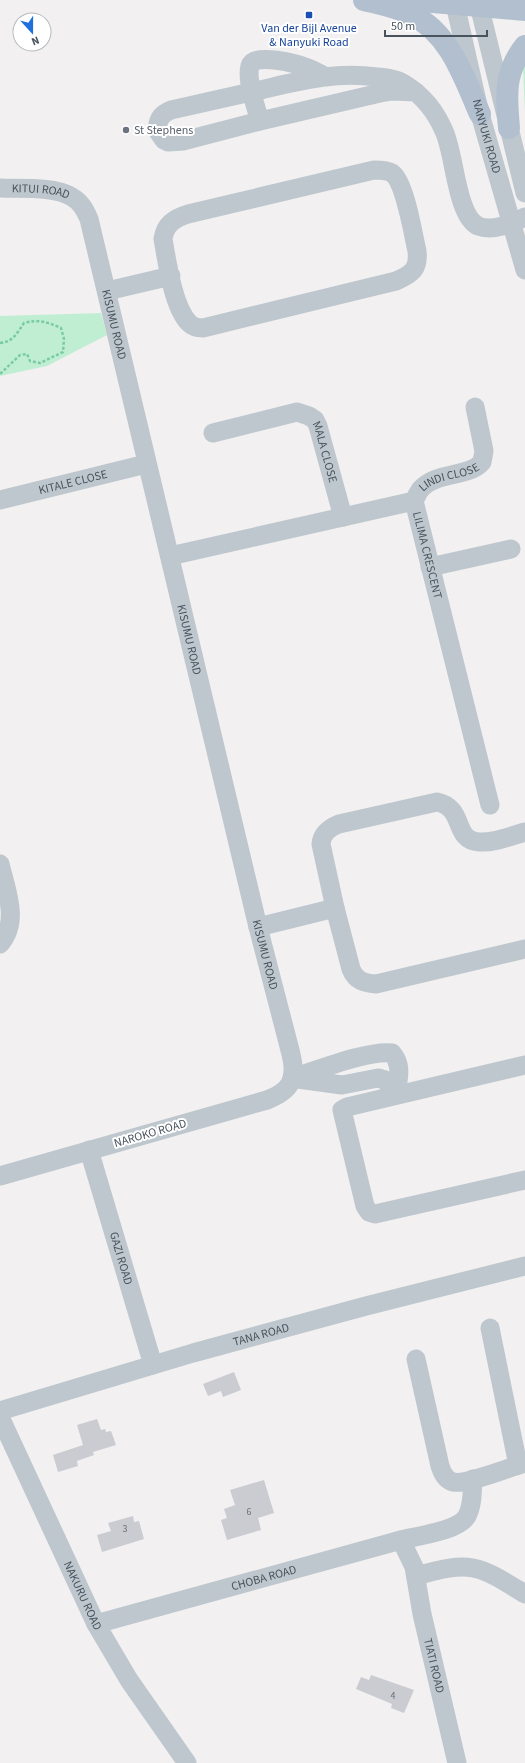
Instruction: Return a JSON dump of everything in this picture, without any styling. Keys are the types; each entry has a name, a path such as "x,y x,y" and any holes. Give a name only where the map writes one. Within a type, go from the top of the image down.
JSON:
{"main road":[{"path":"364,0 396,8 412,14 435,32 455,61 480,114"},
{"path":"410,0 478,3 525,10"},
{"path":"509,128 506,100 509,73 525,46"}],"street":[{"name":"NANYUKI ROAD","path":"455,2 480,114 518,220 525,270"},
{"name":"NANYUKI ROAD","path":"478,3 525,194"},
{"path":"260,121 251,92 250,64 258,60 293,63 309,68 324,76"},
{"path":"416,92 392,91 380,93 260,121 191,140 175,142 164,140 157,130 159,119 162,115 171,110 313,77 357,75 394,80 405,84 416,92 431,108 445,131 462,204 468,217 478,226 484,228 492,228 518,220"},
{"path":"374,170 384,170 392,173 401,185 418,260 416,267 412,272 396,281 203,328 197,328 189,323 184,317 178,304 171,276 163,238 167,226 179,217 374,170"},
{"name":"KITUI ROAD","path":"0,188 56,192 72,196 79,202"},
{"name":"KISUMU ROAD","path":"79,202 85,210 93,230 146,464 170,556 258,926 291,1054 294,1070 292,1078"},
{"path":"107,291 171,276"},
{"name":"LINDI CLOSE","path":"414,500 420,490 434,480 473,468 482,462 484,451 475,407"},
{"name":"MALA CLOSE","path":"212,433 297,412 309,416 315,420 322,435 344,517"},
{"name":"KITALE CLOSE","path":"0,500 146,464"},
{"name":"LILIMA CRESCENT","path":"170,556 414,500 490,806"},
{"path":"430,567 511,549"},
{"path":"525,832 489,841 481,842 470,840 462,832 454,812 450,807 437,802 331,827 322,838 321,844 335,908 351,969 354,975 366,983 376,984 525,949"},
{"path":"0,864 11,917 9,930 0,944"},
{"path":"258,926 335,908"},
{"path":"292,1078 332,1076 383,1052 392,1054 398,1060 400,1068 396,1094"},
{"path":"525,1065 396,1094 342,1110 365,1206 369,1212 375,1214 525,1180"},
{"path":"332,1076 342,1085 378,1078 385,1080 396,1094"},
{"name":"NAROKO ROAD","path":"0,1176 277,1096 286,1090 292,1078"},
{"name":"GAZI ROAD","path":"89,1150 153,1365"},
{"name":"TANA ROAD","path":"0,1411 153,1365 366,1306 525,1266"},
{"path":"416,1359 443,1473 449,1480 453,1482 473,1479 522,1464 490,1328"},
{"name":"NAKURU ROAD","path":"0,1417 96,1624 129,1680 188,1763"},
{"name":"CHOBA ROAD","path":"96,1624 444,1529 462,1521 469,1511 473,1479"},
{"path":"401,1540 415,1572 464,1566 473,1567 493,1575 525,1594"},
{"name":"TIATI ROAD","path":"415,1572 422,1614 457,1763"}],"path":[{"path":"0,343 8,342 14,338 24,323 34,320 48,322 61,328 64,339 63,352 40,363 30,361 27,354 20,355 0,374"}],"green space":[{"path":"525,65 525,113 523,68"},
{"path":"101,313 107,335 47,366 0,376 0,316"}],"building":[{"path":"234,1372 241,1390 223,1397 221,1391 208,1396 203,1384"},
{"path":"97,1419 101,1430 105,1429 106,1432 111,1431 116,1445 93,1452 94,1455 77,1461 78,1466 58,1472 53,1455 83,1445 77,1425"},
{"path":"264,1480 274,1513 258,1518 261,1530 227,1540 221,1520 227,1518 224,1509 235,1505 230,1490"},
{"path":"133,1516 134,1522 139,1521 144,1539 102,1552 97,1535 111,1531 108,1523"},
{"path":"371,1675 414,1690 404,1713 391,1708 392,1704 356,1689 361,1677 369,1680"}],"place":[{"name":"Van der Bijl Avenue & Nanyuki Road","path":"309,15"},
{"name":"St Stephens","path":"126,130"}]}
